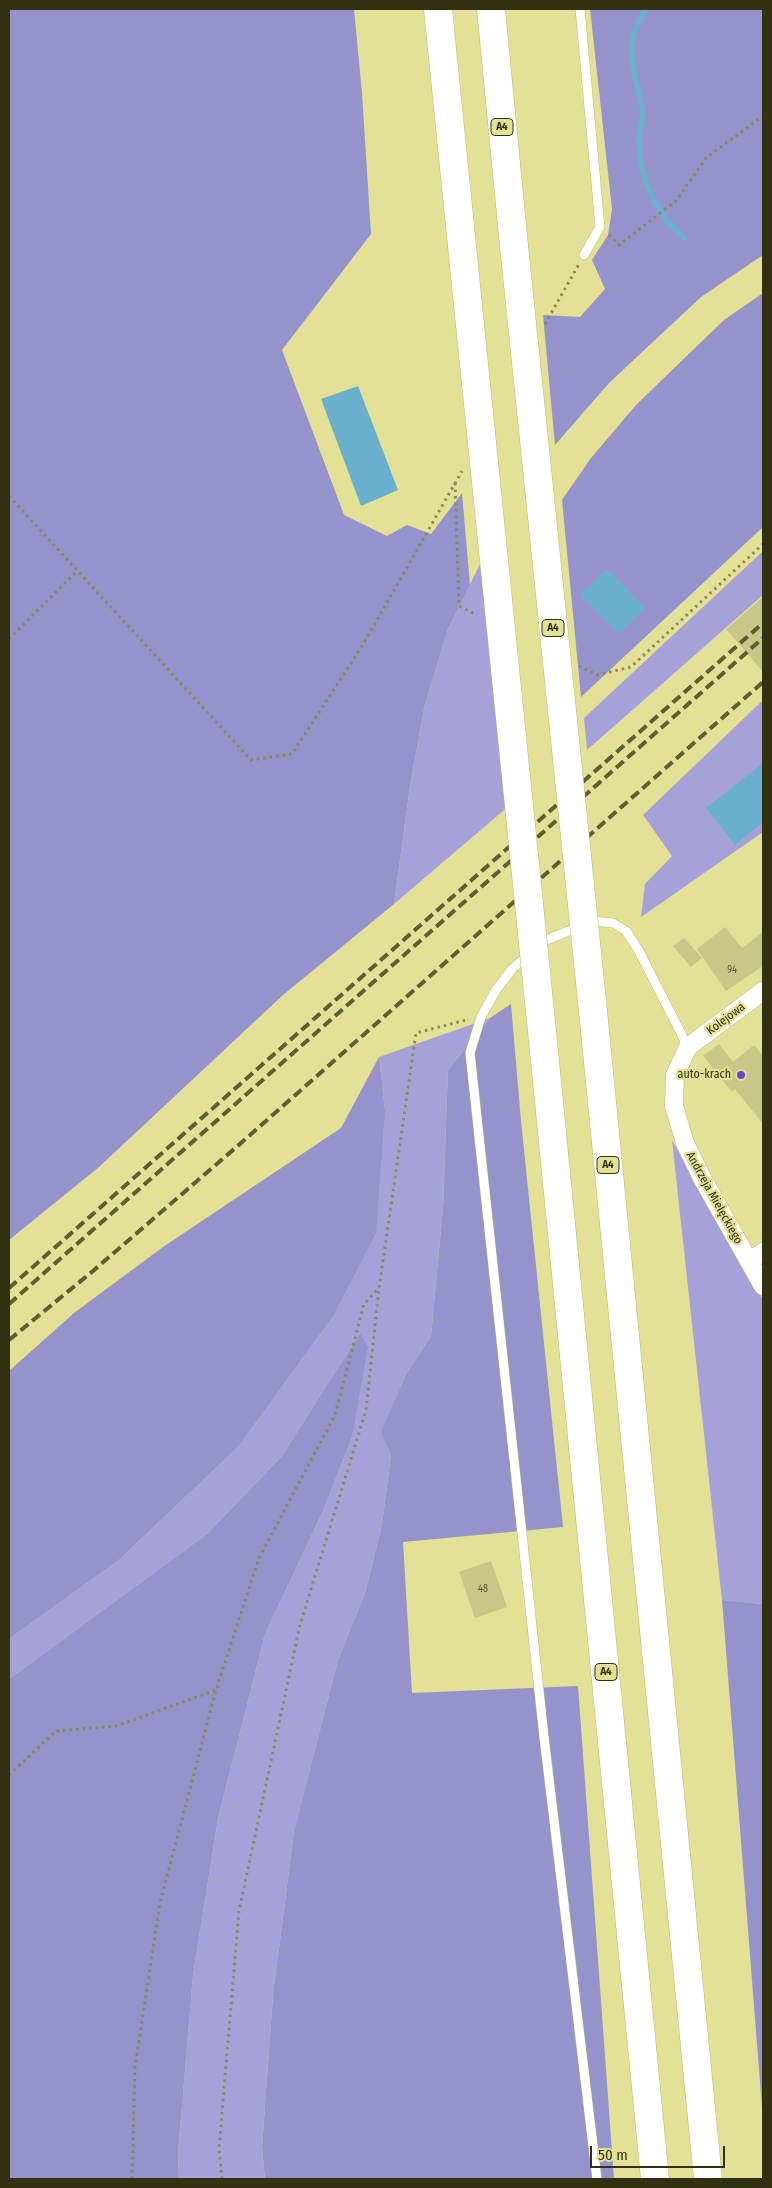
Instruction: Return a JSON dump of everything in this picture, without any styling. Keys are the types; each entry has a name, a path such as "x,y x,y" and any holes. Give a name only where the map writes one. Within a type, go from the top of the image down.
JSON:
{"highway":[{"name":"A4","path":"438,9 656,2179"},
{"name":"A4","path":"491,9 593,1011 708,2179"}],"street":[{"name":"Kolejowa","path":"688,1047 763,991"},
{"name":"Andrzeja Mielęckiego","path":"688,1047 675,1075 674,1106 689,1152 756,1256 763,1286"}],"lane":[{"path":"580,9 600,227 584,255"},
{"path":"597,2179 544,1737 470,1052 481,1017 496,990 512,969 544,941 593,921 613,923 626,931 656,979 688,1047"}],"path":[{"path":"600,227 619,245 676,201 706,158 763,116"},
{"path":"9,496 251,760 292,754 364,643 455,482"},
{"path":"597,675 631,667 763,544"},
{"path":"9,639 78,571"},
{"path":"222,2179 219,2149 239,1911 300,1625 366,1410 379,1288 416,1033 481,1017"},
{"path":"132,2179 135,2067 160,1903 216,1690 259,1558 335,1414 364,1304 379,1288"},
{"path":"9,1775 56,1731 116,1726 216,1690"}],"shaded area":[{"path":"9,9 354,9 362,93 371,234 282,350 344,515 387,536 407,525 431,534 462,493 470,585 448,629 425,704 410,786 394,904 283,995 99,1167 9,1240"},
{"path":"590,9 763,9 763,255 701,297 609,383 555,445 543,315 580,317 605,289 592,260 608,235 612,209"},
{"path":"763,293 763,527 581,697 562,500 591,458 636,405 724,320"},
{"path":"763,551 763,595 587,750 584,718"},
{"path":"483,558 510,805 394,904 410,786 425,704 448,629"},
{"path":"763,700 763,832 641,917 645,884 672,856 643,815"},
{"path":"511,1004 521,1121 563,1527 403,1542 412,1693 578,1686 614,2179 265,2179 262,2147 273,1995 294,1831 338,1660 365,1593 382,1524 391,1455 381,1432 406,1374 431,1336 443,1208 448,1070 490,1018"},
{"path":"490,1018 448,1070 443,1208 431,1336 406,1374 382,1432 391,1455 382,1524 365,1593 338,1660 294,1831 273,1995 262,2147 265,2179 179,2179 178,2154 193,1975 218,1819 265,1634 323,1511 352,1437 360,1333 282,1456 207,1534 9,1679 9,1639 119,1560 239,1446 332,1318 385,1110 379,1057"},
{"path":"379,1057 385,1110 376,1233 332,1318 239,1446 119,1560 9,1639 9,1371 74,1313 163,1247 341,1128"},
{"path":"672,1140 763,1300 763,1604 722,1600"},
{"path":"360,1333 368,1347 352,1437 323,1511 265,1634 218,1819 193,1975 178,2154 179,2179 9,2179 9,1679 207,1534 282,1456"},
{"path":"722,1600 763,1604 763,2120"}],"water":[{"path":"358,386 398,490 361,506 321,399"},
{"path":"607,569 645,608 619,634 580,595"},
{"path":"763,763 763,822 735,845 706,808"}],"building":[{"path":"763,597 763,672 726,629"},
{"path":"725,927 742,948 763,932 763,966 726,991 697,949"},
{"path":"684,938 702,958 691,967 673,946"},
{"name":"auto-krach","path":"719,1044 733,1062 754,1045 763,1056 763,1124 735,1089 732,1092 703,1056"},
{"path":"491,1561 507,1607 475,1618 459,1572"}],"waterway":[{"path":"646,9 634,31 631,48 635,78 643,111 639,137 640,159 646,183 654,201 667,221 684,238"}],"railway":[{"path":"9,1288 763,623"},
{"path":"9,1304 763,638"},
{"path":"9,1340 93,1271 241,1143 763,682"}],"place":[{"name":"auto-krach","path":"741,1075"}]}
